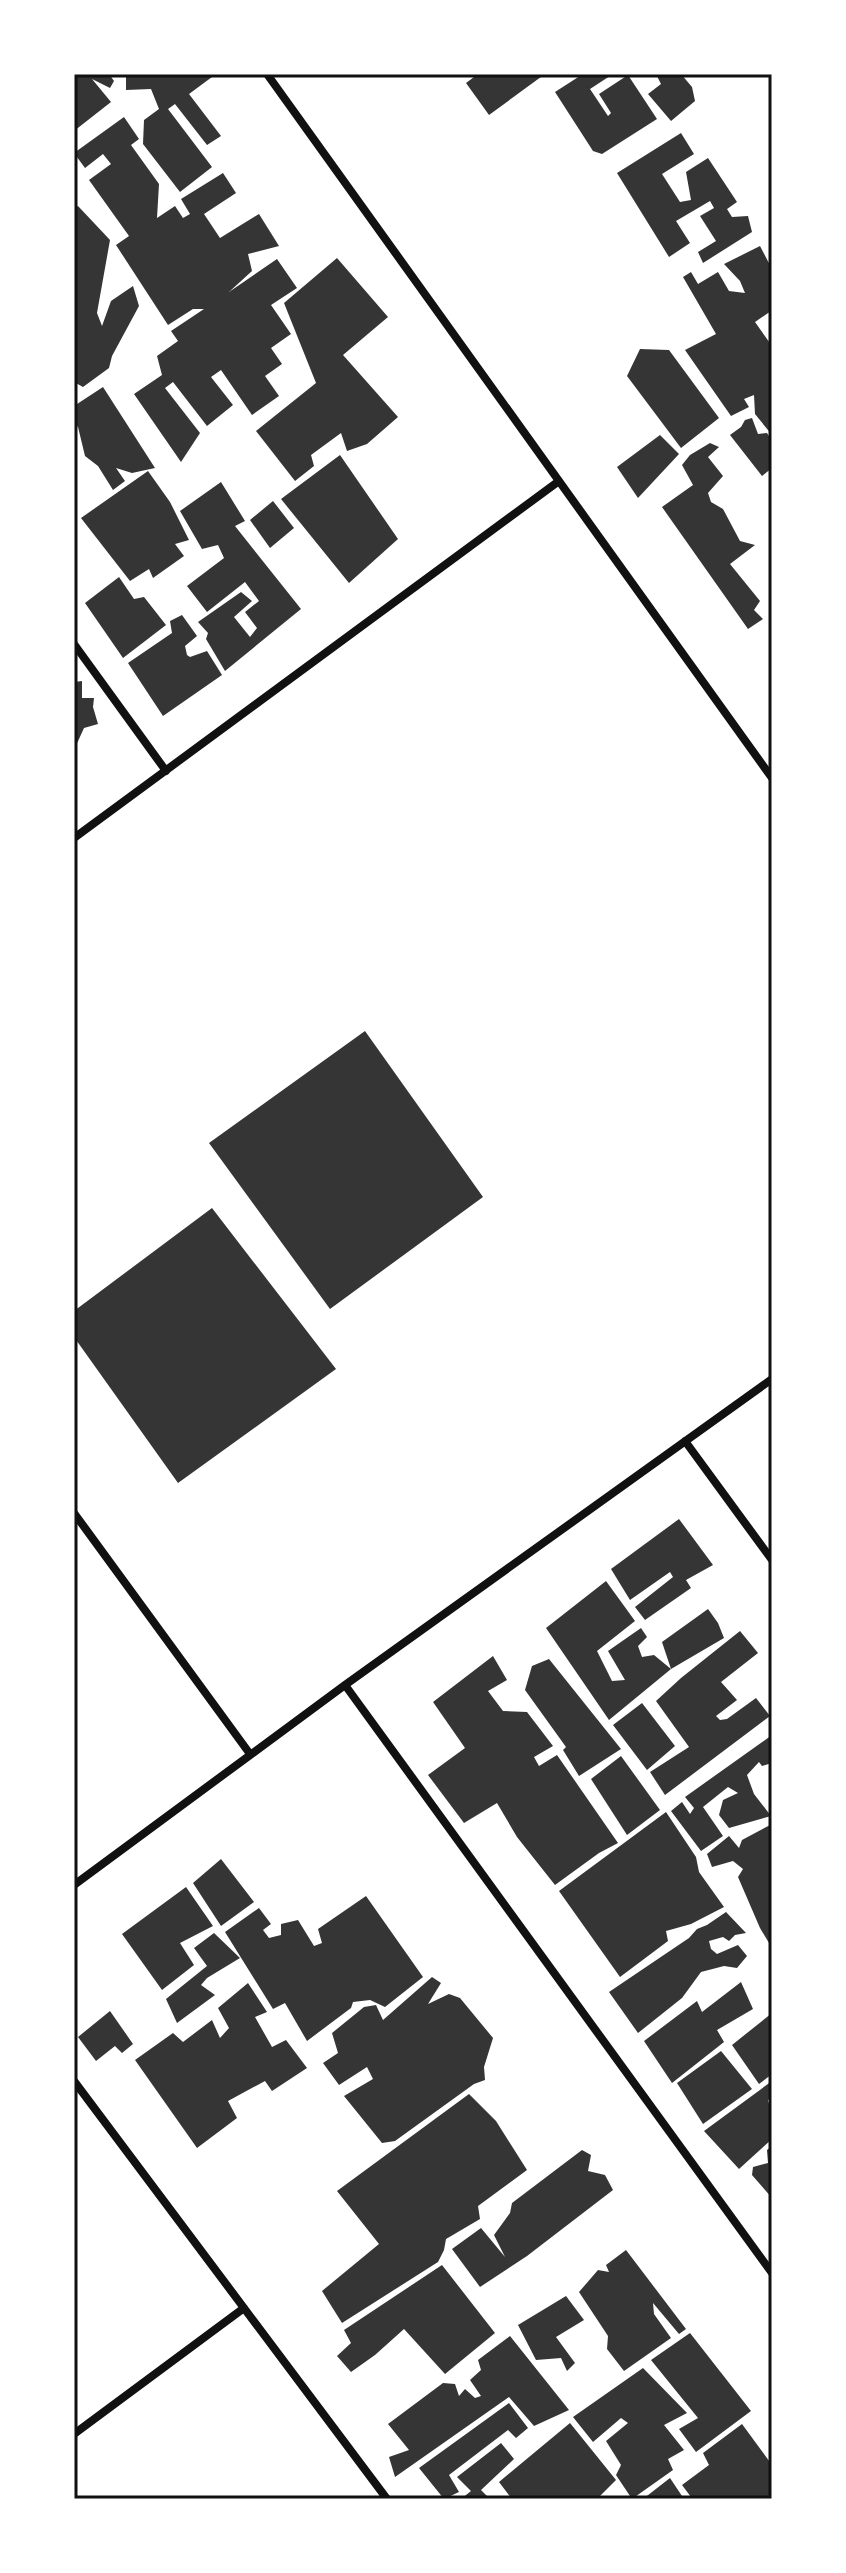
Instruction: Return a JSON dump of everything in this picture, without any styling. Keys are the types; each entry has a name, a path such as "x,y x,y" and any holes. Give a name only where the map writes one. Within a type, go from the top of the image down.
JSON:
{"street":[{"path":"267,74 772,778"},
{"path":"74,838 559,481"},
{"path":"74,644 166,771"},
{"path":"74,1885 345,1685 772,1379"},
{"path":"685,1441 772,1560"},
{"path":"74,1513 250,1754"},
{"path":"345,1685 772,2273"},
{"path":"74,2081 387,2499"},
{"path":"74,2434 244,2308"}],"building":[{"path":"74,74 109,74 114,81 110,88 92,79 111,102 74,131"},
{"path":"126,74 210,74 212,77 189,94 221,136 207,145 175,104 168,109 212,167 180,192 143,144 144,120 159,109 151,89 126,90"},
{"path":"478,74 545,74 489,115 466,83"},
{"path":"583,74 613,74 590,89 608,116 611,113 599,94 628,75 657,119 602,154 593,151 555,92"},
{"path":"656,74 681,74 692,87 695,101 671,121 648,94 661,84"},
{"path":"124,117 139,139 131,145 159,184 157,218 175,206 183,218 190,214 181,199 223,173 236,193 204,214 220,238 259,214 279,246 248,254 252,271 229,292 277,259 297,288 271,305 291,334 271,348 282,364 265,376 279,396 252,415 221,370 211,377 233,405 207,426 173,382 165,388 200,433 181,462 134,394 162,375 157,356 178,341 171,331 204,309 193,309 168,325 116,245 129,236 89,180 111,164 103,154 85,168 74,153"},
{"path":"681,133 694,154 662,174 680,202 691,200 686,172 708,158 737,202 727,209 732,217 748,216 752,232 703,263 698,252 716,241 700,216 714,208 710,201 676,221 690,243 669,257 617,173"},
{"path":"78,206 110,240 97,313 102,326 111,301 133,286 139,306 112,356 109,368 83,387 74,382 74,208"},
{"path":"760,246 772,269 771,311 755,322 772,346 772,435 755,414 754,395 744,399 749,407 731,416 685,350 716,334 683,277 691,272 698,284 718,272 729,291 745,293 740,281 724,264"},
{"path":"337,258 388,317 343,355 398,417 367,444 347,451 341,433 311,455 314,466 295,481 256,431 316,383 284,303"},
{"path":"640,349 669,350 719,418 681,448 627,376"},
{"path":"103,387 155,468 132,473 116,468 125,481 113,490 98,466 85,456 78,427 74,423 74,406"},
{"path":"752,418 758,434 767,433 772,441 772,468 762,476 730,435 745,420"},
{"path":"660,435 679,454 638,498 617,467"},
{"path":"710,443 719,447 708,457 723,476 708,493 711,502 723,509 740,541 755,545 730,564 760,601 754,610 763,619 748,629 662,507 693,485 682,465 690,455"},
{"path":"340,455 398,539 349,583 281,499"},
{"path":"148,471 170,502 189,540 175,544 184,556 153,578 149,569 130,581 81,518"},
{"path":"221,482 245,521 235,526 301,609 225,671 206,639 208,633 198,622 241,592 252,601 234,617 250,637 257,628 245,612 259,601 245,582 207,612 187,586 224,558 218,545 202,549 180,511"},
{"path":"273,501 294,528 270,548 250,520"},
{"path":"119,577 134,599 144,597 166,625 123,658 85,603"},
{"path":"182,615 197,636 185,646 187,655 190,657 207,651 222,675 163,716 128,663 172,633 170,621"},
{"path":"82,681 82,698 94,698 98,724 84,728 74,750 74,682"},
{"path":"365,1031 483,1197 330,1309 209,1143"},
{"path":"212,1208 336,1369 178,1483 74,1337 74,1311"},
{"path":"679,1519 713,1565 686,1580 691,1588 645,1620 635,1607 673,1577 670,1572 630,1600 611,1569"},
{"path":"606,1581 635,1621 597,1651 612,1681 625,1680 608,1651 641,1628 647,1637 638,1646 642,1657 654,1655 671,1669 609,1720 546,1628"},
{"path":"708,1609 724,1638 671,1669 662,1642"},
{"path":"740,1631 758,1653 721,1682 737,1700 716,1716 720,1720 727,1719 756,1698 770,1716 665,1795 650,1772 689,1747 656,1701"},
{"path":"493,1656 507,1680 488,1691 503,1711 527,1712 553,1746 534,1757 539,1766 557,1755 618,1843 555,1885 517,1837 497,1803 464,1823 428,1775 465,1748 433,1702"},
{"path":"549,1659 621,1749 579,1776 563,1750 566,1747 525,1690 532,1666"},
{"path":"642,1703 675,1746 647,1770 613,1725"},
{"path":"772,1735 772,1763 762,1766 759,1762 747,1775 754,1794 771,1816 729,1828 719,1815 723,1800 738,1793 728,1787 703,1807 723,1836 701,1851 671,1811 682,1802 690,1814 694,1808 685,1797"},
{"path":"621,1756 660,1810 627,1835 591,1779"},
{"path":"666,1812 696,1857 699,1872 724,1907 691,1924 666,1931 668,1941 620,1977 559,1891"},
{"path":"772,1824 772,1948 738,1877 743,1869 733,1861 712,1867 707,1854 729,1836 739,1848 742,1840"},
{"path":"221,1859 254,1902 221,1926 193,1883"},
{"path":"186,1887 213,1926 180,1943 194,1965 162,1990 122,1934"},
{"path":"366,1896 423,1977 385,2007 370,2000 353,2002 351,2008 307,2041 285,2003 273,2009 225,1932 259,1908 271,1924 263,1930 269,1938 281,1935 281,1924 298,1920 314,1946 322,1943 318,1929"},
{"path":"726,1912 746,1933 735,1935 729,1941 723,1937 709,1941 711,1949 717,1954 738,1945 747,1956 737,1968 724,1966 701,1972 682,1998 638,2033 609,1992"},
{"path":"214,1933 240,1958 207,1978 201,1985 215,1995 177,2023 166,1999 207,1966 194,1948"},
{"path":"432,1977 441,1983 428,2004 449,1994 460,1998 493,2038 484,2067 485,2080 474,2084 395,2141 382,2143 344,2096 373,2079 367,2067 339,2085 323,2063 338,2053 332,2033 364,2007 376,2005 383,2020"},
{"path":"741,1982 753,2009 717,2030 724,2042 672,2083 644,2041 697,2001 702,2012"},
{"path":"248,1983 267,2012 255,2017 272,2047 286,2040 307,2068 272,2091 265,2081 228,2101 237,2118 197,2148 135,2060 173,2033 183,2042 212,2020 220,2038 229,2028 218,2008"},
{"path":"110,2011 133,2044 122,2053 115,2046 96,2061 78,2037"},
{"path":"772,2013 772,2074 759,2084 732,2045"},
{"path":"721,2051 752,2089 703,2124 677,2083"},
{"path":"772,2081 772,2098 768,2100 772,2115 772,2139 739,2169 704,2131"},
{"path":"469,2094 496,2121 527,2170 478,2206 480,2219 446,2239 438,2262 342,2323 322,2291 379,2244 337,2191"},
{"path":"772,2146 772,2198 752,2175 753,2167 768,2163 767,2150"},
{"path":"582,2150 591,2155 588,2171 605,2175 613,2190 527,2256 480,2287 452,2249 481,2228 505,2257 494,2235 510,2213 512,2203"},
{"path":"626,2250 686,2329 679,2334 653,2303 654,2314 671,2338 624,2371 607,2349 608,2336 579,2292 598,2270 609,2272 606,2265"},
{"path":"442,2265 495,2333 445,2374 404,2329 351,2372 337,2356 351,2343 344,2330"},
{"path":"566,2296 584,2320 556,2337 575,2363 567,2371 561,2358 536,2360 518,2325"},
{"path":"690,2333 751,2411 696,2452 679,2429 698,2418 651,2360"},
{"path":"510,2336 569,2410 534,2426 509,2397 395,2477 389,2457 409,2450 388,2424 443,2383 455,2384 459,2396 465,2389 475,2398 481,2396 470,2380 481,2370 478,2360"},
{"path":"643,2368 687,2413 664,2425 684,2450 668,2459 673,2470 632,2499 616,2475 621,2465 606,2441 628,2423 621,2418 593,2442 573,2417"},
{"path":"509,2403 528,2428 516,2438 508,2430 449,2475 459,2492 444,2499 419,2468"},
{"path":"570,2423 616,2480 597,2499 512,2499 499,2482"},
{"path":"742,2424 772,2465 772,2499 686,2499 691,2497 682,2485 709,2465 703,2453"},
{"path":"501,2443 514,2459 481,2490 490,2499 461,2499 471,2491 457,2477"},
{"path":"670,2478 684,2499 643,2499"}]}
